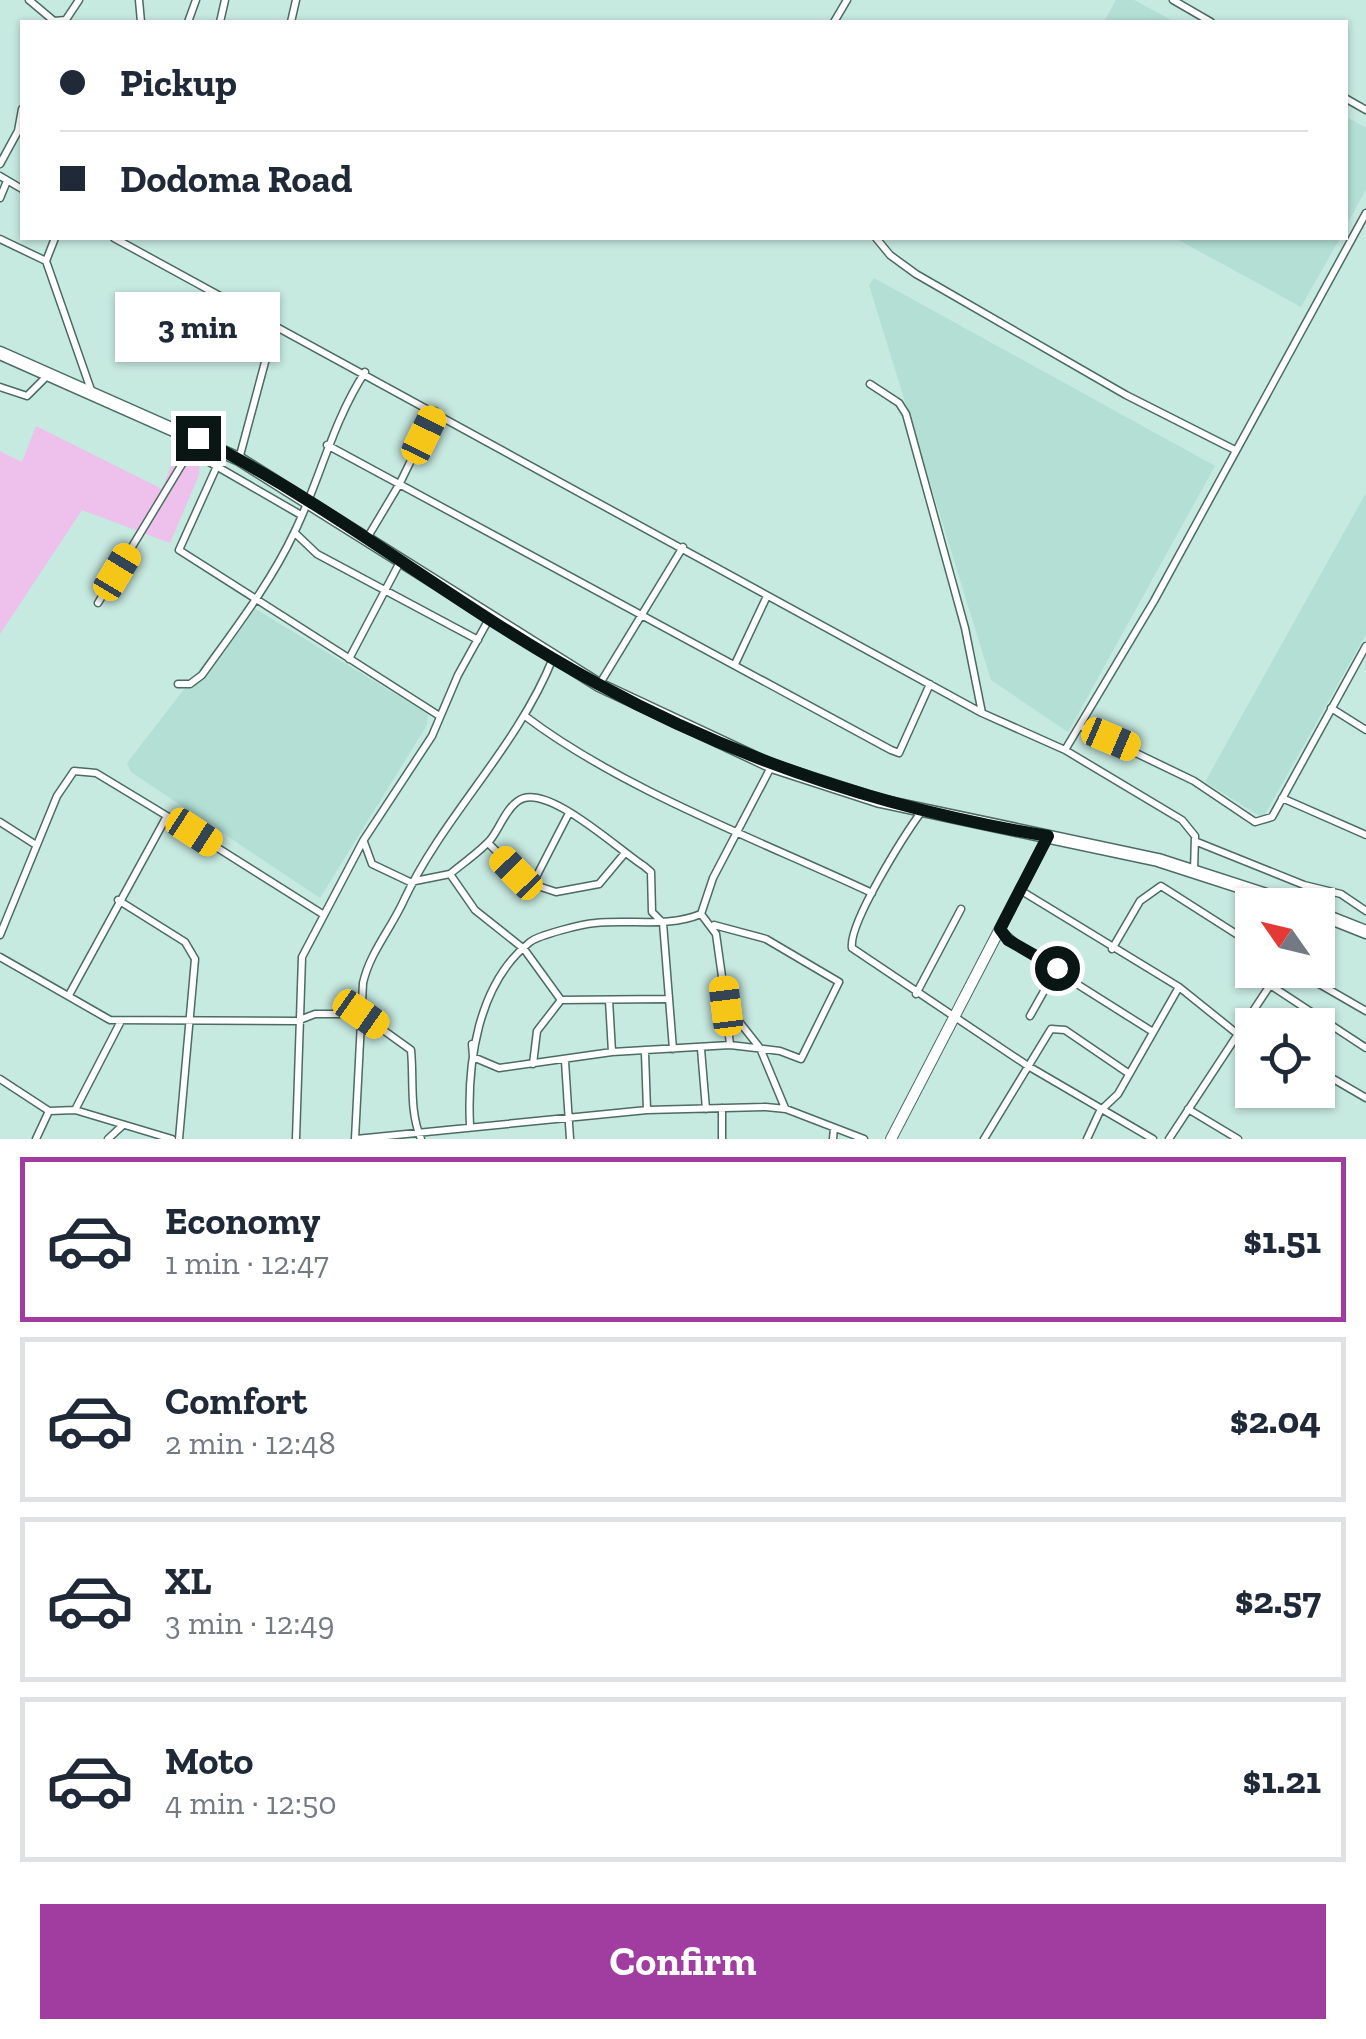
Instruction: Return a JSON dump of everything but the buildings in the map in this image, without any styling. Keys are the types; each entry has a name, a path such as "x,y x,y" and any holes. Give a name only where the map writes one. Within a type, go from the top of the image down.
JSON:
{"highway":[{"path":"0,353 91,390 194,444 239,458 489,620 599,685 772,766 922,811 1158,860 1244,888"},
{"path":"1335,920 1366,932"}],"street":[{"path":"29,0 53,20"},
{"path":"1172,0 1208,20"},
{"path":"0,164 20,120"},
{"path":"0,198 4,178"},
{"path":"1065,750 1082,727 1366,214"},
{"path":"0,239 46,261"},
{"path":"53,240 46,261 91,390"},
{"path":"118,240 982,713 1065,750 1174,813 1196,842 1304,885 1341,894 1366,911"},
{"path":"137,249 141,240"},
{"path":"878,240 890,255 916,274 1126,395 1235,450"},
{"path":"239,458 276,325"},
{"path":"178,684 190,684 202,675 295,533 322,474 328,445 364,372"},
{"path":"0,387 26,396 50,374"},
{"path":"870,384 899,403 906,414 965,628 982,713"},
{"path":"366,542 400,484 435,411"},
{"path":"98,603 194,444 217,466 300,515"},
{"path":"328,445 489,536 736,662 899,752 930,684"},
{"path":"217,466 178,547 438,715"},
{"path":"295,533 316,554 478,640"},
{"path":"599,685 683,546"},
{"path":"349,659 400,562"},
{"path":"736,662 768,596"},
{"path":"296,1139 302,957 363,840 432,736 438,715 489,620"},
{"path":"1082,727 1194,781 1255,822 1272,817 1366,646"},
{"path":"553,658 525,716 410,882 365,976 356,1139 420,1137 470,1126 648,1110 722,1108 786,1109 864,1139"},
{"path":"1331,708 1366,730"},
{"path":"525,716 552,737 656,793 872,893"},
{"path":"701,914 713,878 772,766"},
{"path":"0,935 18,900 57,796 70,774 79,769 107,778 324,915"},
{"path":"363,840 372,864 410,882 450,874 488,843 522,798 546,801 569,813 651,872 652,912 663,923 672,1050"},
{"path":"1282,798 1366,835"},
{"path":"922,811 872,893 853,933 852,948 1028,1066 1153,1139"},
{"path":"488,843 529,884 569,813"},
{"path":"70,995 118,900 167,816"},
{"path":"0,822 36,845"},
{"path":"890,1139 1048,836"},
{"path":"1194,872 1196,842"},
{"path":"534,881 556,892 599,884 625,853"},
{"path":"450,874 475,910 524,949 561,1000"},
{"path":"1112,948 1140,900 1161,886 1235,933"},
{"path":"1020,890 1179,987 1235,1032 1168,1139"},
{"path":"0,1079 50,1111 74,1110 157,1137 175,1139 196,964 188,945 118,900"},
{"path":"916,994 961,909"},
{"path":"470,1126 472,1044 479,1019 514,958 532,940 595,923 647,919 663,923 701,914"},
{"path":"472,1044 472,1057 489,1065 565,1061 612,1052 730,1046 760,1048 801,1059 839,982 766,938 714,925 701,914"},
{"path":"714,925 730,1046"},
{"path":"1000,929 1008,940 1153,1032"},
{"path":"0,957 110,1020 298,1021 315,1014 361,1014 411,1050 409,1087 414,1127 420,1137"},
{"path":"1030,1016 1057,968"},
{"path":"1087,1139 1100,1111 1114,1100 1179,987"},
{"path":"1273,988 1366,1048"},
{"path":"1326,988 1366,1011"},
{"path":"561,1000 666,998"},
{"path":"532,1064 537,1031 561,1000"},
{"path":"609,1000 612,1052"},
{"path":"726,1006 760,1048 786,1109"},
{"path":"74,1110 121,1021"},
{"path":"986,1138 1047,1033 1058,1028 1128,1072"},
{"path":"701,1050 706,1109"},
{"path":"645,1053 648,1110"},
{"path":"565,1061 570,1139"},
{"path":"1335,1080 1366,1098"},
{"path":"722,1108 722,1139"},
{"path":"1188,1109 1238,1139"},
{"path":"36,1139 50,1111"},
{"path":"108,1139 122,1125"},
{"path":"833,1139 834,1128"}],"shaded area":[{"path":"1116,0 1134,0 1171,20 1105,20"},
{"path":"1348,118 1366,128 1366,189 1348,222"},
{"path":"1179,240 1339,240 1301,307"},
{"path":"874,278 1215,466 1068,732 991,680 869,285"},
{"path":"36,426 162,489 179,446 200,456 199,475 170,543 82,510 0,634 0,451 22,462"},
{"path":"1366,493 1366,634 1263,818 1205,782"},
{"path":"249,605 428,714 427,725 320,898 131,772 127,763"}],"route":[{"path":"198,438 278,480 366,542 576,672 690,729 772,766 880,801 1048,836 1000,929 1008,940 1057,968"}]}
